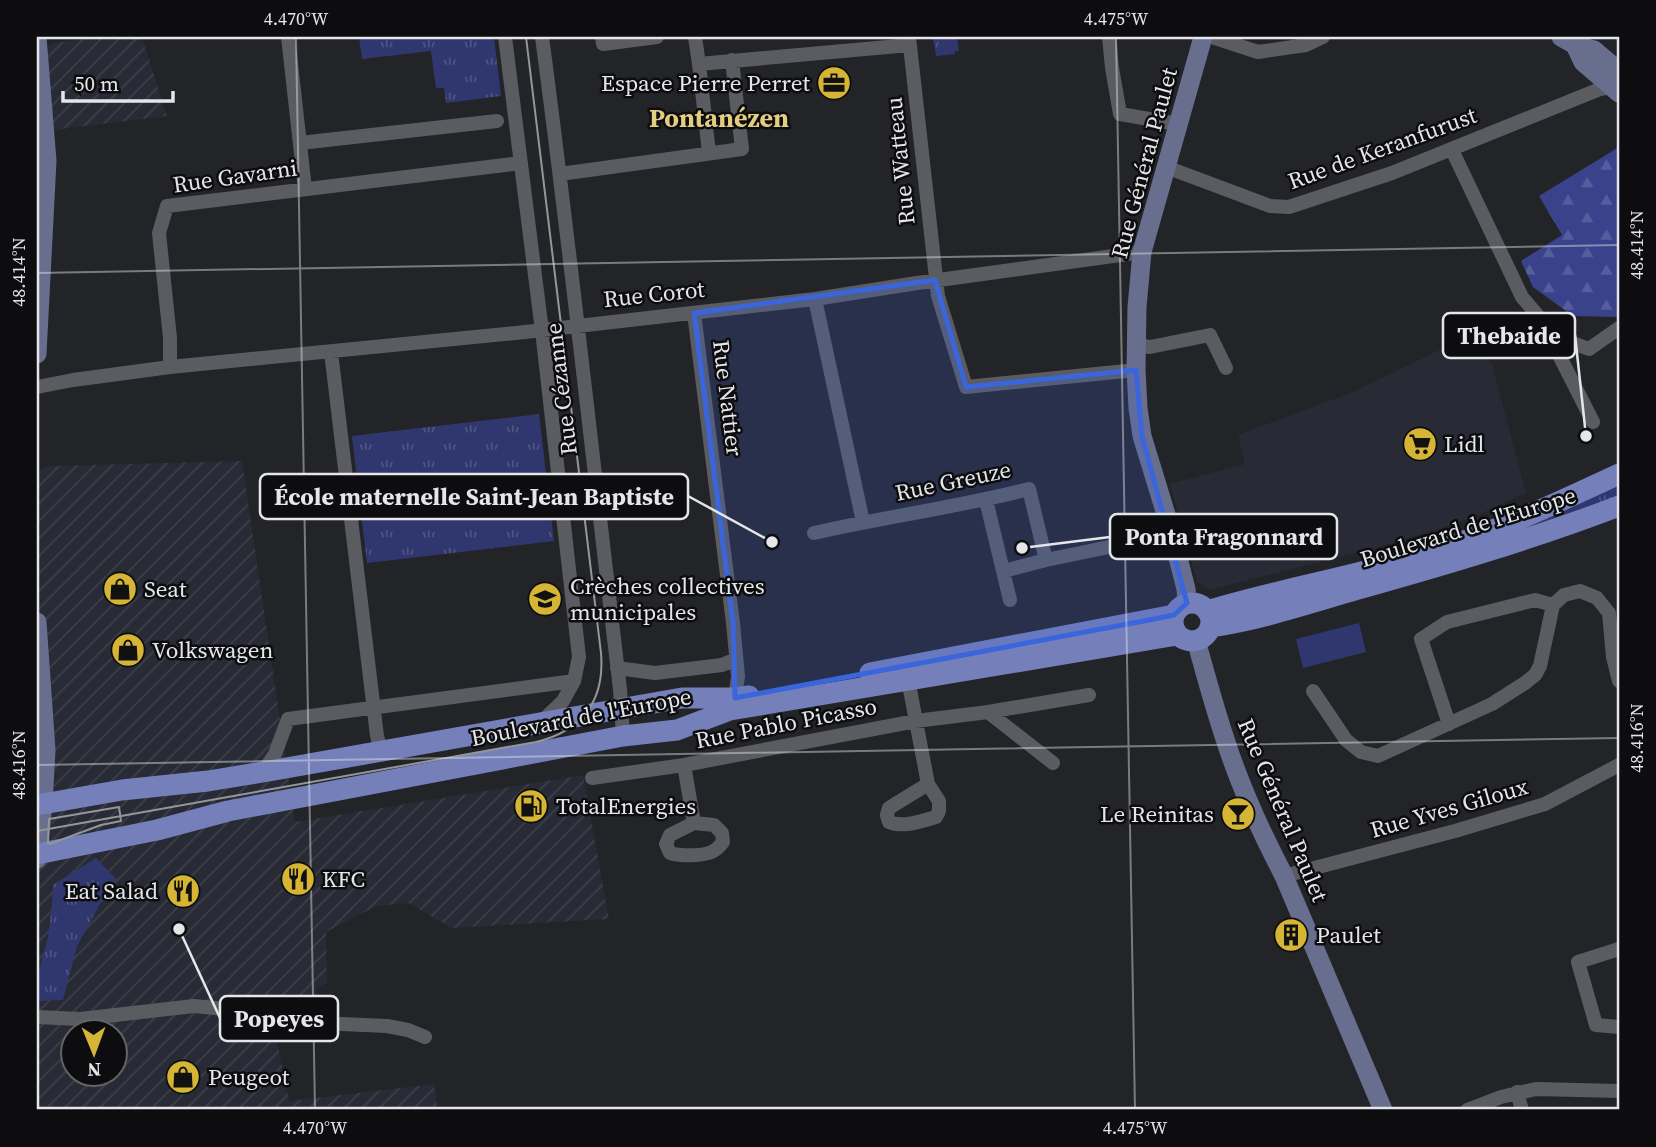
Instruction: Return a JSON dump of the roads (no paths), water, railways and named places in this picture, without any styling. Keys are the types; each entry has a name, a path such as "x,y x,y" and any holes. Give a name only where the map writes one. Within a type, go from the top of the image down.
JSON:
{"main road":[{"name":"Boulevard de l'Europe","path":"37,855 157,830 228,811 624,736 677,730 730,710 907,674 1192,622 1435,551 1545,509 1619,474"},
{"name":"Boulevard de l'Europe","path":"1192,622 1245,621 1434,568 1553,531 1619,506"},
{"name":"Boulevard de l'Europe","path":"40,804 122,790 263,772 682,698 735,698 907,674"}],"street":[{"path":"37,37 47,161 37,354"},
{"path":"288,37 305,189"},
{"name":"Rue Cézanne","path":"505,37 579,657 574,681 563,701 541,722"},
{"name":"Rue Cézanne","path":"542,37 624,736"},
{"path":"602,37 603,44 655,37"},
{"path":"695,37 709,153"},
{"path":"1109,37 1120,114 1178,124"},
{"name":"Rue Général Paulet","path":"1203,37 1142,252 1137,307 1136,370 1142,436 1172,534 1192,622 1224,738 1265,840 1284,876 1383,1110"},
{"path":"1212,37 1258,52 1306,45 1324,37"},
{"path":"699,64 909,41"},
{"name":"Rue Watteau","path":"909,41 935,281 966,387 1136,370"},
{"path":"1568,41 1583,62 1617,83"},
{"path":"560,174 742,149 732,60"},
{"name":"Rue de Keranfurust","path":"1166,167 1270,206 1289,207 1392,173 1617,83"},
{"name":"Rue Gavarni","path":"300,144 497,121"},
{"path":"1452,150 1522,297 1545,324 1562,339 1589,349 1619,328"},
{"name":"Rue Gavarni","path":"170,367 170,338 159,233 167,206 521,163"},
{"name":"Rue Corot","path":"170,367 542,331 815,299 1142,252"},
{"path":"815,299 863,522"},
{"name":"Rue Nattier","path":"694,313 738,676 735,698"},
{"path":"1137,345 1150,347 1210,335 1226,368"},
{"path":"1562,339 1560,357 1593,422"},
{"path":"331,352 377,736 381,751"},
{"path":"37,387 170,367"},
{"name":"Rue Greuze","path":"814,533 986,500 1029,489 1046,560"},
{"path":"986,500 1010,600"},
{"path":"1004,570 1172,534"},
{"path":"1313,691 1346,740 1361,752 1378,757 1492,704 1535,675 1540,666 1553,605 1564,594 1580,591 1597,598 1609,613 1613,657 1619,681"},
{"path":"1449,724 1421,639 1447,622 1535,600 1553,605"},
{"path":"37,622 47,750 37,855"},
{"path":"617,668 654,673 722,665 736,659"},
{"path":"907,674 928,784"},
{"path":"263,772 275,754 288,719 574,681"},
{"name":"Rue Pablo Picasso","path":"592,778 684,765 916,721 1089,695"},
{"path":"988,712 1053,763"},
{"path":"684,765 694,823"},
{"name":"Rue Yves Giloux","path":"1284,876 1545,804 1619,765"},
{"path":"1619,949 1578,962 1596,1025 1619,1027"},
{"path":"37,1017 80,1019 194,1006 225,1009 269,1024 387,1026 425,1037"},
{"path":"1468,1110 1517,1092 1545,1089 1619,1091"},
{"path":"1517,1092 1522,1110"}],"tram line":[{"path":"37,831 536,742 566,730 578,722 587,711 599,686 601,653 526,37"},
{"path":"119,807 121,821 48,843 49,819 119,807"}],"place":[{"name":"Espace Pierre Perret","path":"834,83"},
{"name":"Thebaide","path":"1586,436"},
{"name":"Lidl","path":"1420,444"},
{"name":"École maternelle Saint-Jean Baptiste","path":"772,542"},
{"name":"Ponta Fragonnard","path":"1022,548"},
{"name":"Seat","path":"120,589"},
{"name":"Crèches collectives municipales","path":"545,599"},
{"name":"Volkswagen","path":"128,650"},
{"name":"TotalEnergies","path":"531,806"},
{"name":"Le Reinitas","path":"1238,814"},
{"name":"KFC","path":"298,879"},
{"name":"Eat Salad","path":"183,891"},
{"name":"Popeyes","path":"179,929"},
{"name":"Paulet","path":"1291,935"},
{"name":"Peugeot","path":"183,1077"}],"district":[{"name":"Pontanézen","path":"719,118"}]}
